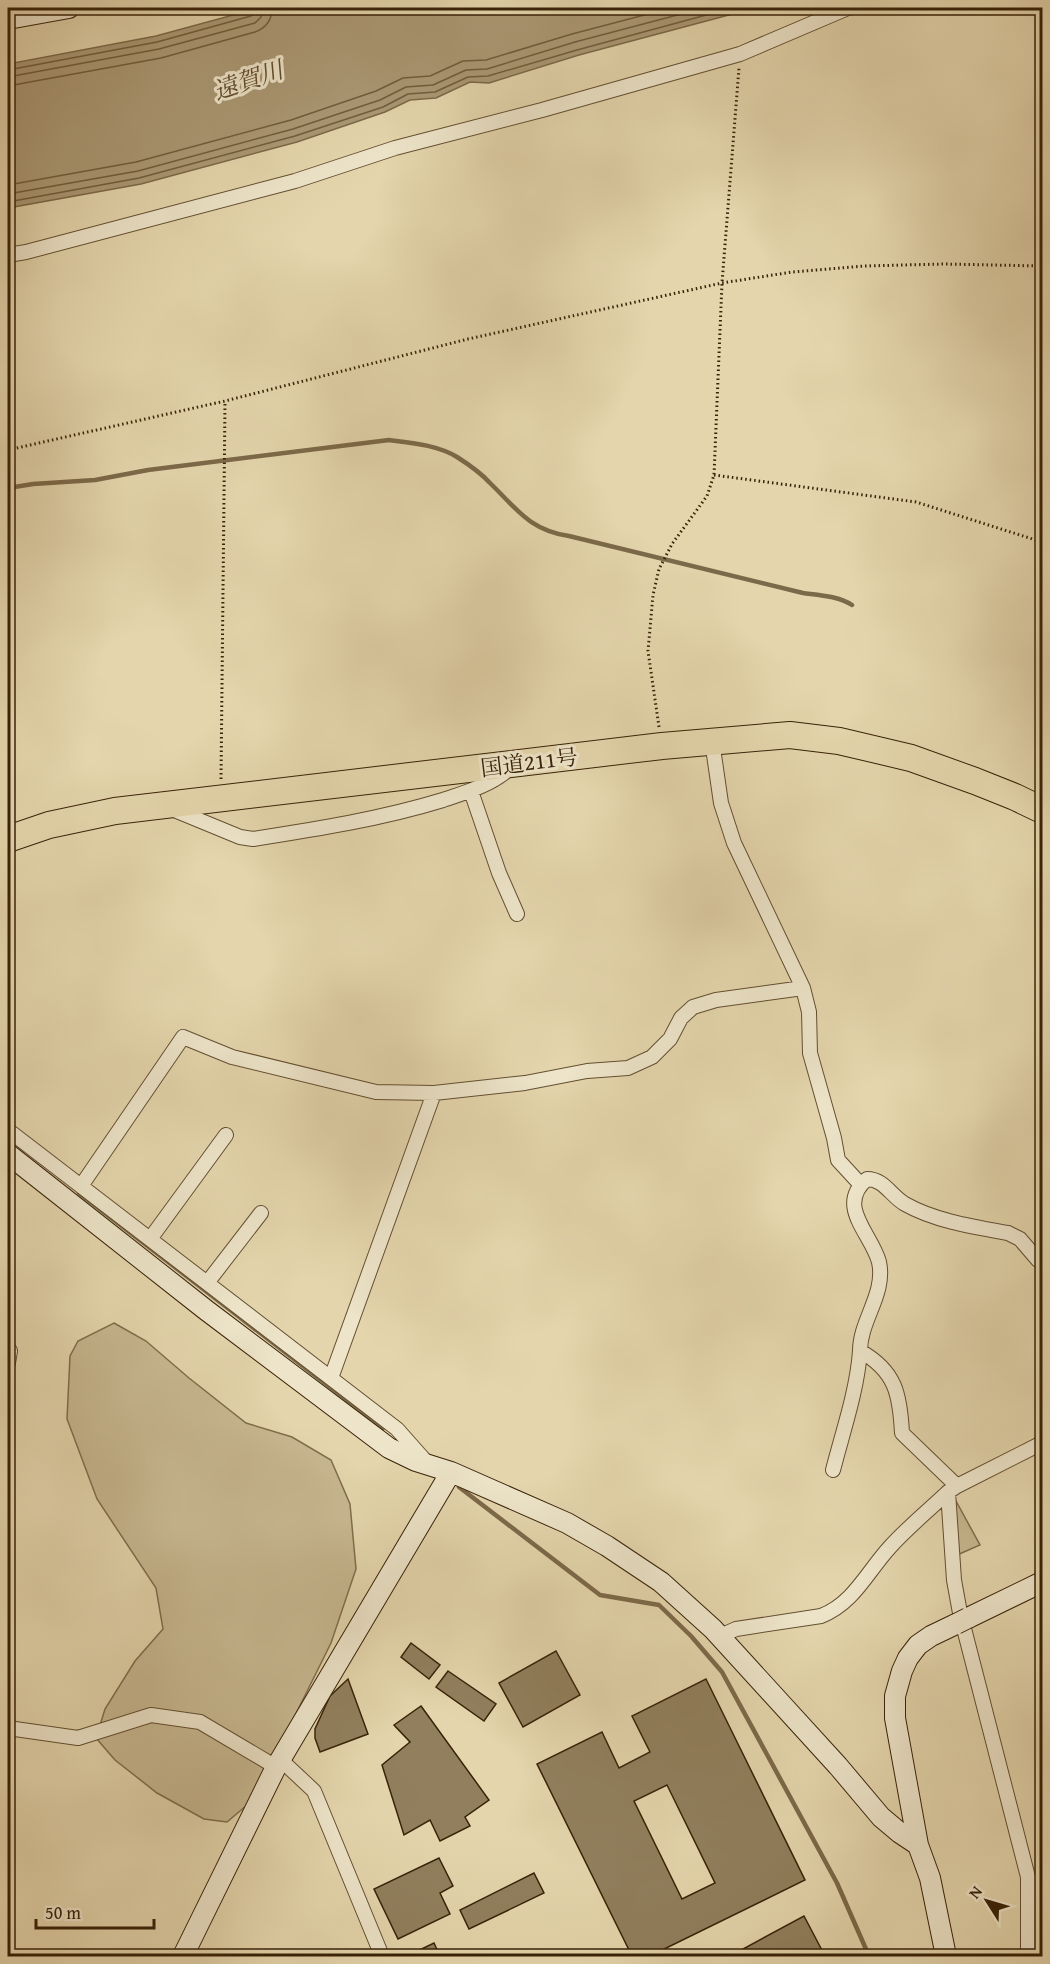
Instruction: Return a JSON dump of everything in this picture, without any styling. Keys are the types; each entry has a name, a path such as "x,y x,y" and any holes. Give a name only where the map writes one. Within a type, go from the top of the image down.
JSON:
{"highway":[{"name":"国道211号","path":"8,839 49,825 115,811 662,746 790,735 839,741 911,758 985,784 1042,810"}],"street":[{"path":"8,19 69,8"},
{"path":"8,255 295,181 395,148 553,107 740,54 848,8"},
{"path":"712,741 721,803 734,843 803,988 809,1012 810,1053 838,1160 861,1185"},
{"path":"164,806 240,837 253,839 354,823 415,809 471,791 501,776 515,764"},
{"path":"471,791 499,873 517,914"},
{"path":"81,1186 183,1037 232,1057 376,1092 434,1093 525,1083 587,1071 628,1068 652,1057 670,1039 681,1018 693,1006 716,1000 803,988"},
{"path":"331,1378 434,1093"},
{"path":"8,1130 398,1429 430,1466"},
{"path":"150,1239 226,1135"},
{"path":"8,1154 206,1310 380,1441 416,1461 451,1472 567,1523 661,1582 687,1603 720,1636 881,1817 918,1845"},
{"path":"833,1470 849,1408 860,1341 878,1294 881,1277 872,1244 859,1225 856,1213 854,1202 861,1185 867,1179 875,1179 903,1203 933,1216 1008,1233 1020,1239 1038,1260 1042,1260"},
{"path":"207,1283 261,1213"},
{"path":"8,1348 10,1351 8,1363"},
{"path":"860,1351 884,1367 897,1392 902,1433 953,1489 954,1580 960,1613 1028,1877 1028,1956"},
{"path":"720,1636 736,1629 821,1616 833,1611 846,1602 896,1541 953,1489 1042,1443"},
{"path":"183,1956 279,1763 451,1472"},
{"path":"946,1956 932,1887 918,1845 895,1718 896,1696 902,1671 918,1645 931,1635 1042,1582"},
{"path":"8,1728 78,1738 151,1715 190,1720 200,1722 279,1763 314,1791 382,1956"}],"path":[{"path":"662,746 648,651 653,595 659,569 672,544 707,496 714,475 722,283 740,54"},
{"path":"8,450 225,401 468,339 722,283 792,272 865,266 944,264 1042,266"},
{"path":"220,799 225,401"},
{"path":"714,475 916,502 1042,542"}],"shaded area":[{"path":"114,1323 146,1341 246,1423 292,1437 331,1460 350,1504 356,1569 331,1643 270,1766 247,1805 227,1822 204,1819 157,1793 115,1760 96,1738 105,1709 135,1661 163,1629 156,1588 97,1499 67,1419 70,1356 78,1341"},
{"path":"955,1502 980,1545 957,1555"}],"water":[{"name":"遠賀川","path":"259,8 755,8 579,55 489,83 470,82 436,98 410,100 385,112 297,142 141,184 8,208 8,64 156,36"}],"building":[{"path":"411,1643 440,1665 429,1679 401,1657"},
{"path":"556,1651 580,1695 523,1727 499,1683"},
{"path":"448,1671 496,1704 484,1721 436,1687"},
{"path":"348,1679 368,1734 320,1752 315,1738 315,1729 330,1696"},
{"path":"706,1679 805,1880 650,1956 632,1956 537,1764 602,1732 619,1768 650,1752 632,1716","holes":["667,1785 715,1883 682,1899 634,1801"]},
{"path":"421,1706 489,1800 465,1817 470,1826 440,1841 430,1820 404,1835 382,1765 410,1742 394,1725"},
{"path":"439,1858 453,1886 440,1893 450,1914 398,1939 374,1889"},
{"path":"534,1873 544,1893 469,1929 460,1910"},
{"path":"804,1916 825,1956 747,1956 743,1949"},
{"path":"434,1943 440,1956 407,1956"}],"waterway":[{"path":"8,488 95,480 148,470 389,440 407,442 433,447 457,457 483,476 524,517 543,529 803,593 835,598 852,605"},
{"path":"79,1193 383,1428"},
{"path":"459,1487 600,1595 659,1605 691,1636 722,1672 837,1883 869,1956"}]}
